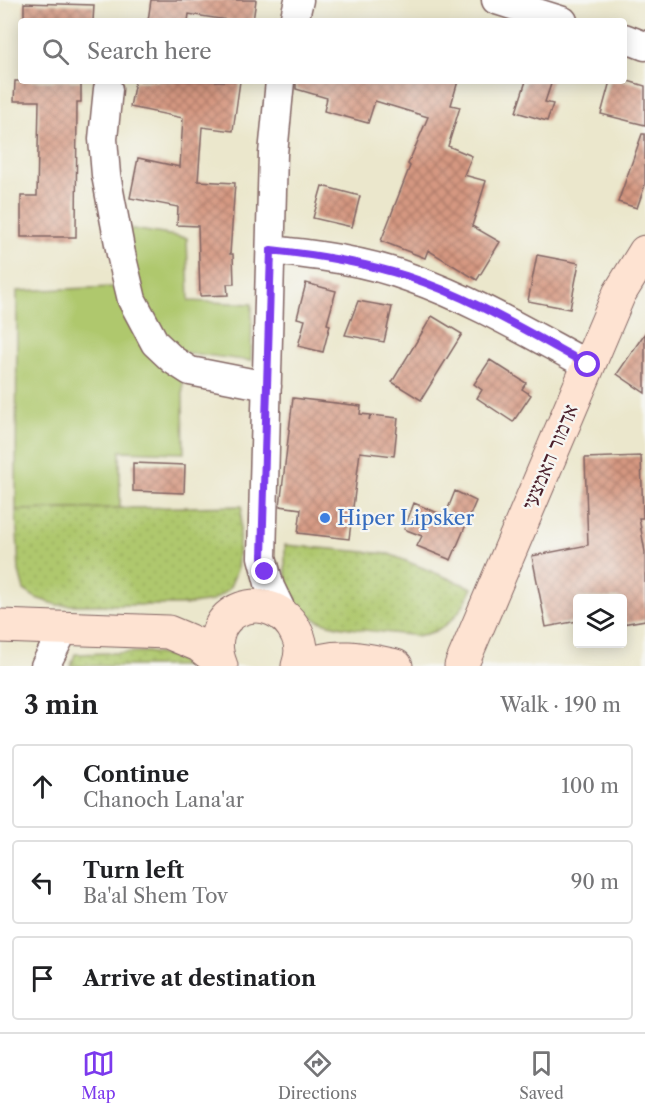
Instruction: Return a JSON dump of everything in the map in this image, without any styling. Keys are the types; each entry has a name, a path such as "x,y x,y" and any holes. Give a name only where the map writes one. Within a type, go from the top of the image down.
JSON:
{"main road":[{"name":"אדמור האמצעי","path":"461,666 619,294 645,252"},
{"path":"159,631 203,624 221,619 236,611 262,606 278,612 312,638 350,657 396,666"},
{"path":"220,663 215,650 217,633 225,619 236,611"},
{"path":"288,621 296,632 301,647 298,666"},
{"path":"0,626 159,631 176,634 191,641 220,663"},
{"path":"305,666 320,660 350,657"}],"street":[{"path":"295,18 298,0"},
{"path":"496,0 553,18"},
{"path":"627,39 645,46"},
{"path":"236,611 254,582 262,557 274,129 280,84"},
{"path":"108,89 104,139 106,175 116,232 132,300 155,343 173,360 190,371 267,386"},
{"path":"271,250 328,257 408,277 475,305 588,365"},
{"path":"262,557 270,587 288,621"},
{"path":"45,666 65,627"}],"green space":[{"path":"127,228 187,238 189,301 252,304 251,361 182,352 184,453 120,451 120,508 16,510 17,291 137,286"},
{"path":"242,506 237,570 229,589 212,601 185,605 57,605 36,598 24,590 19,572 16,510"},
{"path":"285,545 389,554 472,588 463,606 451,621 426,634 416,636 336,626 315,619 296,601 286,577"},
{"path":"147,652 170,656 191,666 71,666 75,654"}],"building":[{"path":"151,0 256,0 253,18 214,18 189,14 188,18 148,18"},
{"path":"24,3 94,5 93,18 24,18"},
{"path":"15,81 18,81 18,84 81,84 81,102 77,102 76,237 21,237 21,196 37,196 39,101 14,101"},
{"path":"628,81 645,86 645,125 601,114 609,84 627,84"},
{"path":"134,84 240,84 233,131 202,127 198,181 235,183 230,254 233,254 234,284 227,284 228,295 200,296 198,226 177,225 178,207 130,198 138,158 180,167 183,118 130,107"},
{"path":"296,84 457,84 451,105 460,107 448,146 472,156 464,175 486,181 472,226 500,242 477,280 428,250 425,258 381,241 410,166 408,164 428,117 375,101 368,123 324,111 327,98 296,89"},
{"path":"525,84 551,84 545,102 553,104 547,121 516,112"},
{"path":"642,134 645,134 645,185 637,208 618,202"},
{"path":"322,186 360,196 352,227 313,218"},
{"path":"537,255 579,263 570,309 528,301"},
{"path":"306,283 336,291 327,324 330,325 323,352 298,346 305,320 297,318"},
{"path":"358,301 392,307 384,342 345,335"},
{"path":"432,316 462,334 421,400 392,382"},
{"path":"645,333 645,393 617,374"},
{"path":"490,360 526,383 522,389 531,395 513,422 477,398 482,390 474,384"},
{"path":"293,398 361,406 360,414 370,415 369,420 371,415 398,418 394,456 360,452 349,539 298,533 301,509 280,506"},
{"path":"641,456 643,518 639,518 645,552 645,620 627,623 627,594 573,594 573,622 546,627 532,556 588,545 585,458"},
{"path":"133,463 185,465 184,493 133,491"},
{"path":"455,491 476,501 451,560 417,546 422,536 404,529 414,503 445,516"}],"place":[{"name":"Hiper Lipsker","path":"325,518"}],"route":[{"path":"265,572 262,557 271,250 355,262 408,277 459,297 588,365"}]}
